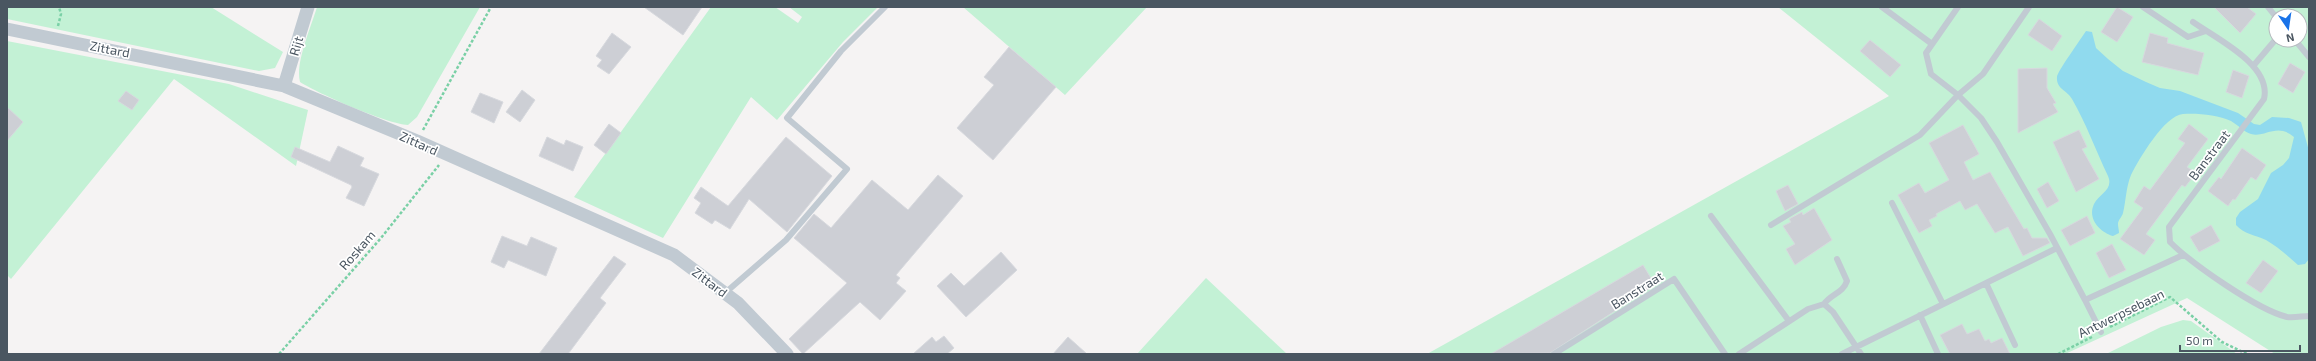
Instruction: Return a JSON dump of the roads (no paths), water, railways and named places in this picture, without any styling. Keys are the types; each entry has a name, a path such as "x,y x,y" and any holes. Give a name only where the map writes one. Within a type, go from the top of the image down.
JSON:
{"street":[{"name":"Rijt","path":"284,86 308,7"},
{"name":"Zittard","path":"7,28 284,86 417,141 674,255 738,303 787,354"}],"lane":[{"path":"726,293 786,240 847,169 787,118 841,50 885,7"},
{"path":"1882,7 1932,44"},
{"path":"1958,7 1926,53 1931,74 1958,95 1981,118 1997,142 2057,248 2101,332"},
{"path":"1771,225 1920,135 1958,95 1983,74 2028,7"},
{"path":"2143,7 2188,37 2206,32"},
{"name":"Banstraat","path":"2193,22 2254,65 2261,75 2266,88 2264,99 2169,227 2170,242 2183,255 2246,298 2288,317 2309,316"},
{"path":"2254,65 2268,48"},
{"path":"2302,48 2309,57"},
{"path":"1892,203 1943,304"},
{"path":"1711,216 1789,321"},
{"path":"1842,354 2057,248"},
{"path":"2085,300 2183,255"},
{"path":"1739,354 1808,309 1824,304 1828,299 1845,288 1847,281 1837,259"},
{"name":"Banstraat","path":"1554,354 1674,279 1725,354"},
{"path":"1986,283 2015,345"},
{"path":"1824,304 1834,312 1861,354"},
{"path":"1920,315 1938,354"}],"water":[{"path":"2086,31 2092,32 2096,48 2123,71 2160,88 2180,91 2238,113 2254,124 2260,125 2272,117 2289,118 2301,122 2309,151 2309,259 2305,264 2298,265 2266,240 2246,232 2236,225 2236,218 2240,212 2258,199 2271,173 2283,165 2289,158 2294,137 2282,131 2271,131 2256,135 2251,134 2231,121 2214,116 2183,114 2176,116 2168,122 2153,139 2131,175 2123,213 2118,223 2119,233 2113,236 2099,228 2092,215 2092,210 2096,200 2108,188 2108,176 2077,108 2070,96 2060,87 2057,81 2058,74"}]}
